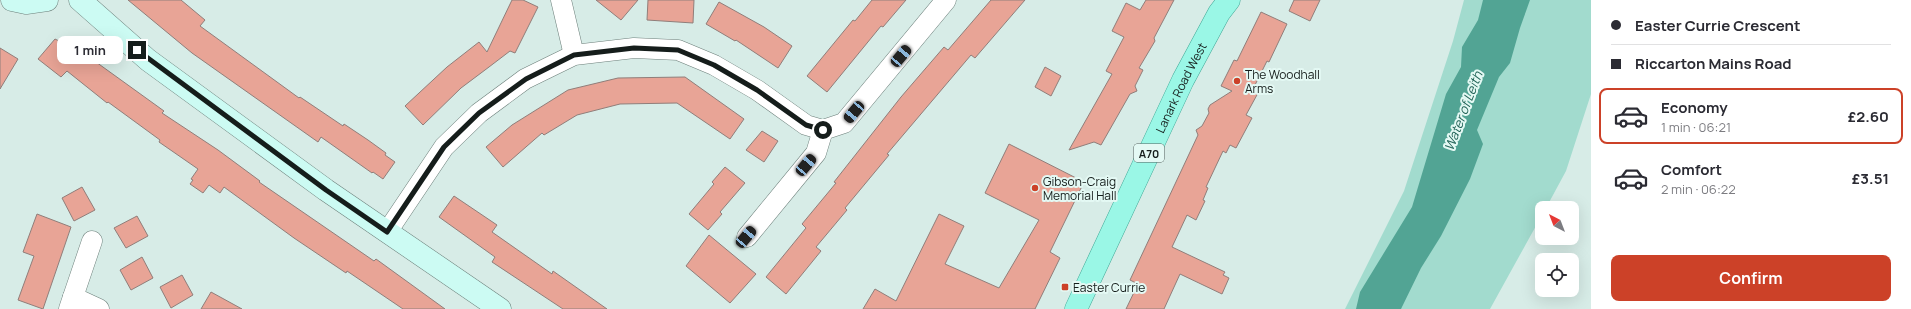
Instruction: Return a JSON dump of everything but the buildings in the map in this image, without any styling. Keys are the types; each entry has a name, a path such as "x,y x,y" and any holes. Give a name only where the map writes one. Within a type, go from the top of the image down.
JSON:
{"main road":[{"name":"Lanark Road West","path":"1076,309 1183,80 1219,13 1229,0"}],"street":[{"path":"12,0 26,4 47,0"},
{"path":"80,0 148,60 326,190 500,309"},
{"path":"561,0 574,55"},
{"path":"387,232 444,147 479,113 526,79 574,55 634,48 678,50 714,65 757,90 806,125 823,130 844,123 946,0"},
{"path":"746,237 816,153 823,130"},
{"path":"92,241 71,303 99,309"}],"shaded area":[{"path":"1464,0 1591,0 1591,94 1566,171 1550,201 1535,201 1535,228 1490,309 1345,309 1404,191 1453,41"}],"water":[{"name":"Water of Leith","path":"1483,0 1530,0 1510,63 1499,77 1477,130 1483,144 1470,179 1441,236 1421,268 1401,309 1356,309 1360,292 1412,207 1446,94 1461,67 1462,47 1478,20"}],"place":[{"name":"The Woodhall Arms","path":"1237,81"},
{"name":"Gibson-Craig Memorial Hall","path":"1035,188"},
{"name":"Easter Currie","path":"1065,287"}],"route":[{"path":"137,50 148,60 326,190 387,232 444,147 479,113 526,79 574,55 634,48 678,50 714,65 757,90 806,125 823,130"}]}
